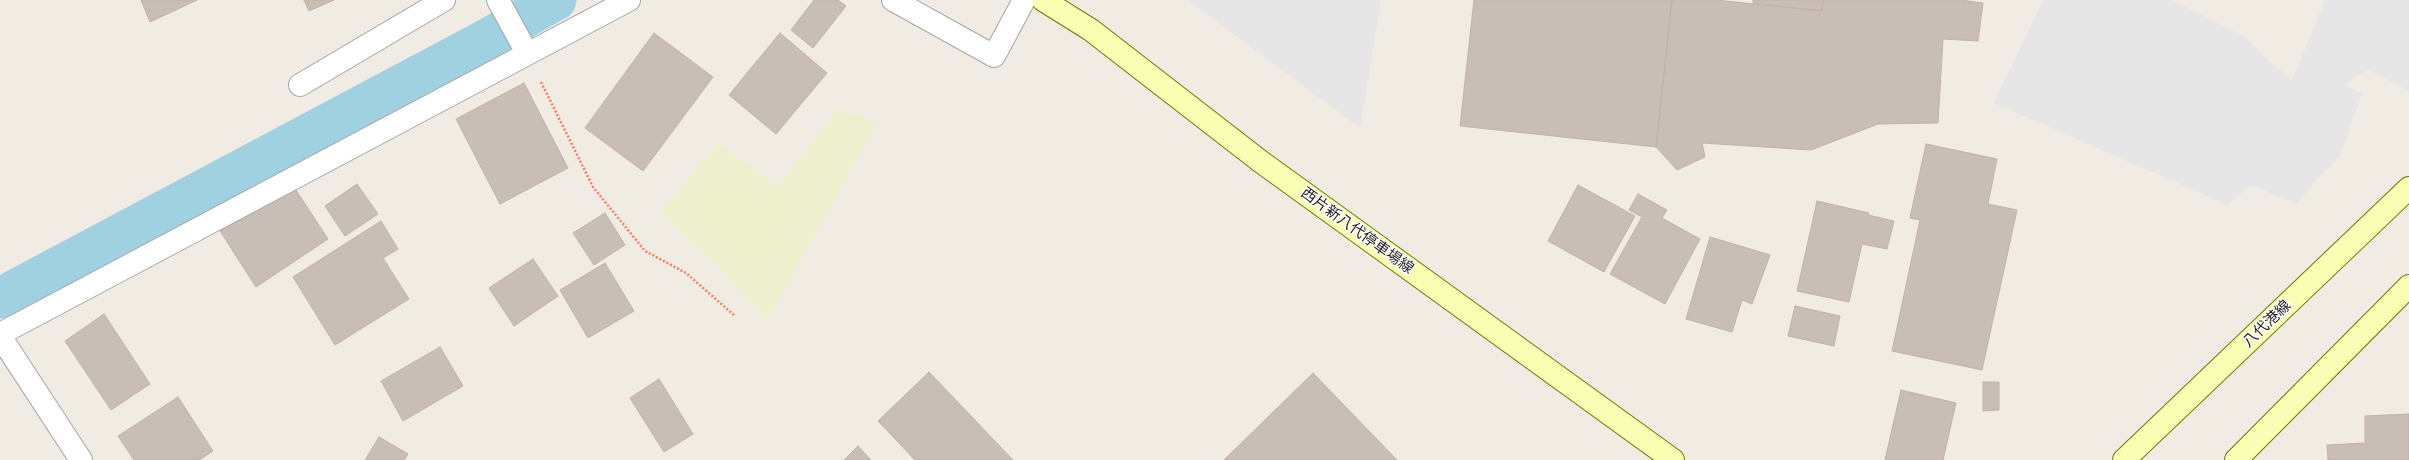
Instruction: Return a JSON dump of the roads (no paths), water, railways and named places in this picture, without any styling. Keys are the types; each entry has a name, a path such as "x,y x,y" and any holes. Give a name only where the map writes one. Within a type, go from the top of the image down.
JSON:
{"main road":[{"name":"西片新八代停車場線","path":"1043,0 1091,30 1260,161 1673,460"},
{"name":"八代港線","path":"2124,460 2409,188"},
{"path":"2236,460 2409,286"}],"lane":[{"path":"300,86 444,0"},
{"path":"498,0 526,51"},
{"path":"82,460 0,335 526,51 629,0"},
{"path":"893,0 994,56 1024,0"}],"waterway":[{"path":"0,298 487,39 556,0"}]}
